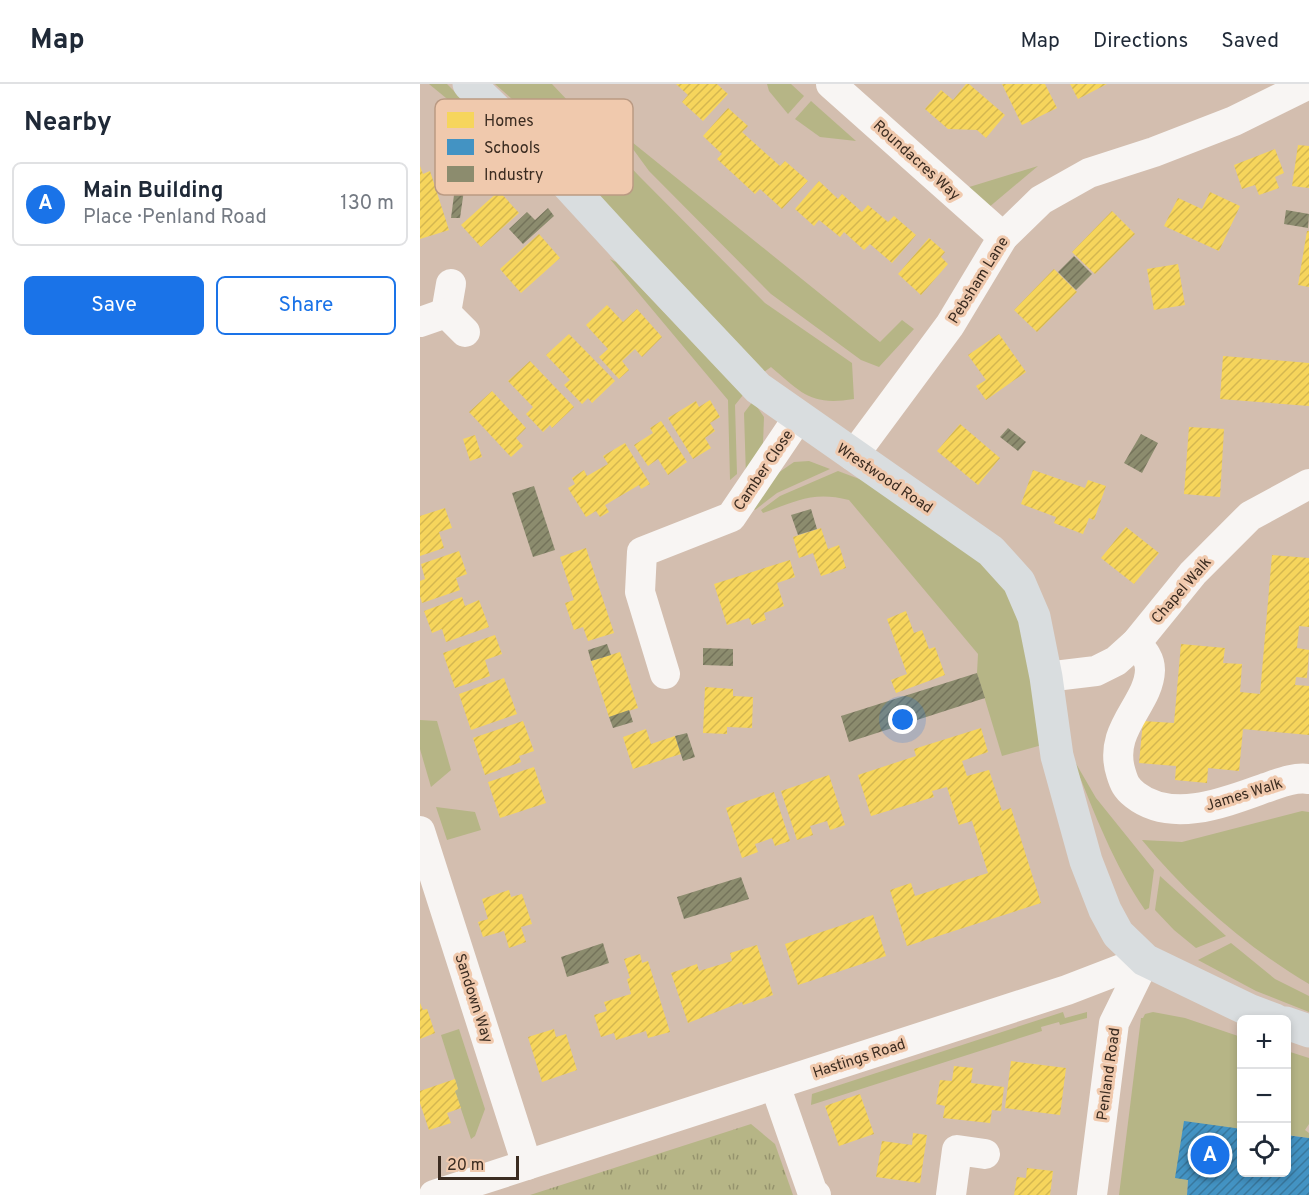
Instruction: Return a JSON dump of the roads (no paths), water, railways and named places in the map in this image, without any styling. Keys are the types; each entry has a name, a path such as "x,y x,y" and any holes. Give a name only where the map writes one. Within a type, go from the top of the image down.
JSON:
{"main road":[{"name":"Wrestwood Road","path":"469,84 485,99"},
{"name":"Wrestwood Road","path":"577,195 758,388 991,551 1018,582 1034,617 1046,677 1057,756 1086,861 1105,910 1118,933 1145,960"},
{"path":"1145,960 1262,1015"},
{"path":"1291,1024 1309,1031"}],"street":[{"name":"Roundacres Way","path":"831,84 1002,237"},
{"name":"Pebsham Lane","path":"853,456 950,326 1002,237 1041,200 1089,173 1154,152 1234,121 1309,84"},
{"name":"Camber Close","path":"665,674 640,592 642,552 731,517 798,418"},
{"name":"Chapel Walk","path":"1046,677 1096,671 1116,661 1136,643 1193,573 1250,516 1309,484"},
{"name":"James Walk","path":"1136,643 1147,656 1150,669 1148,682 1126,724 1119,743 1119,767 1126,789 1147,804 1171,808 1199,808 1226,802 1296,778 1309,779"},
{"name":"Sandown Way","path":"420,831 527,1165"},
{"name":"Hastings Road","path":"434,1195 1067,990 1145,960"},
{"name":"Penland Road","path":"1092,1195 1114,1023 1145,960"},
{"path":"775,1085 812,1191 816,1195"},
{"path":"951,1195 957,1150 985,1154"}],"place":[{"name":"Main Building","path":"1210,1155"}]}
